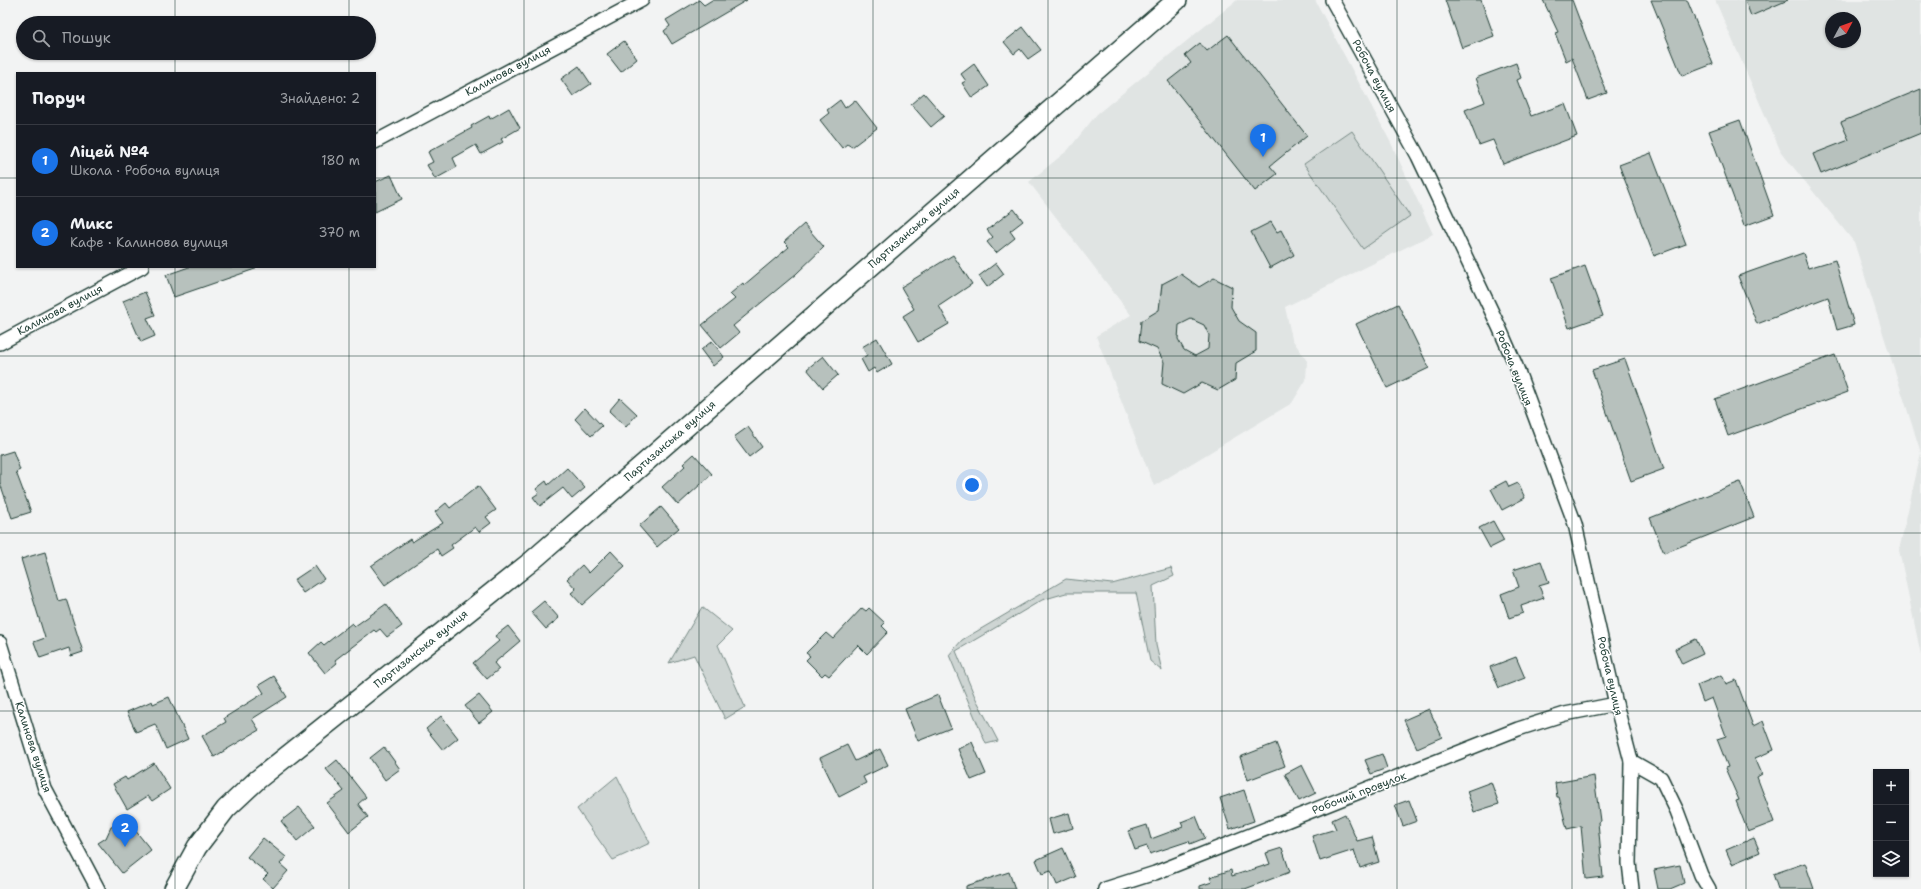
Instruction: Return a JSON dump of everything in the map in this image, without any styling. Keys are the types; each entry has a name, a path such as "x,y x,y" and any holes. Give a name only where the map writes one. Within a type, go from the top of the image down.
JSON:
{"main road":[{"name":"Партизанська вулиця","path":"174,889 197,847 221,816 256,780 533,560 1177,0"}],"street":[{"name":"Калинова вулиця","path":"376,141 642,0"},
{"name":"Робоча вулиця","path":"1332,0 1418,156 1516,366 1575,524 1616,704 1631,761 1629,863 1632,889"},
{"name":"Калинова вулиця","path":"0,343 140,268"},
{"name":"Калинова вулиця","path":"0,643 45,789 98,889"},
{"name":"Робочий провулок","path":"1105,889 1155,873 1518,729 1565,714 1616,704"},
{"path":"1631,761 1661,778 1677,810 1701,875 1709,889"}],"shaded area":[{"path":"1237,0 1315,0 1391,143 1433,234 1285,307 1292,339 1307,361 1306,380 1292,403 1154,486 1096,336 1131,315 1029,182 1068,150 1097,114"},
{"path":"1715,0 1921,0 1921,453 1854,242 1781,152"},
{"path":"1352,131 1410,216 1363,249 1304,164"},
{"path":"1921,453 1921,655 1899,550"},
{"path":"1171,568 1174,576 1153,586 1156,645 1162,671 1150,661 1136,593 1066,593 1042,600 956,651 975,697 998,741 986,744 949,655 962,640 1066,579 1112,584"},
{"path":"702,607 732,631 718,645 745,707 725,719 694,655 669,663"},
{"path":"617,776 650,843 613,860 577,809"}],"building":[{"path":"699,0 704,5 712,0 747,0 672,44 664,31 670,26 666,20"},
{"path":"1445,0 1481,0 1494,36 1462,48"},
{"path":"1543,0 1572,0 1607,93 1588,100 1572,58 1566,61 1555,33 1558,32"},
{"path":"1651,0 1687,0 1713,64 1682,76"},
{"path":"1745,0 1788,0 1751,16"},
{"path":"1023,27 1041,50 1028,59 1020,49 1014,54 1004,42"},
{"path":"1228,35 1307,136 1270,166 1277,174 1255,191 1168,81 1191,63 1185,55 1200,43 1207,51"},
{"path":"624,41 637,59 621,72 607,54"},
{"path":"1516,63 1521,78 1517,80 1531,116 1565,104 1577,136 1503,164 1493,140 1479,145 1465,110 1485,102 1476,78"},
{"path":"974,64 989,86 972,98 962,83 966,81 961,74"},
{"path":"579,66 591,84 573,96 561,79"},
{"path":"1921,89 1921,133 1821,174 1813,154 1849,140 1841,122"},
{"path":"924,93 944,116 931,127 911,104"},
{"path":"840,100 845,108 855,100 877,128 852,147 847,144 842,148 820,120 829,113 827,110"},
{"path":"509,108 520,128 501,139 503,142 481,154 476,145 453,158 457,167 435,179 427,165 433,162 428,152 472,128 471,126 489,116 490,119"},
{"path":"1740,120 1774,215 1744,226 1709,131"},
{"path":"1651,153 1686,244 1654,256 1619,165"},
{"path":"391,175 402,199 376,212 376,182"},
{"path":"1014,209 1023,221 1010,231 1015,238 996,253 987,242 993,237 987,230"},
{"path":"1271,222 1277,232 1281,230 1294,255 1270,268 1251,232"},
{"path":"804,224 824,247 796,274 733,326 739,333 721,348 702,325 735,299 730,294 743,283 744,285 789,247 784,242"},
{"path":"1803,253 1808,268 1835,260 1854,325 1837,330 1828,297 1757,324 1738,276"},
{"path":"953,255 972,284 939,306 949,324 918,342 903,316 914,309 901,287"},
{"path":"996,263 1004,274 987,287 979,276"},
{"path":"1585,266 1603,316 1569,328 1551,278"},
{"path":"186,268 255,268 174,297 166,275"},
{"path":"1181,274 1199,287 1214,278 1232,287 1231,307 1239,321 1256,333 1256,351 1236,363 1235,380 1218,390 1202,383 1183,394 1162,384 1164,362 1157,349 1139,341 1141,321 1159,310 1162,284","holes":["1191,319 1204,325 1209,335 1208,349 1195,356 1184,350 1178,339 1179,325"]},
{"path":"145,292 155,315 147,318 155,336 141,342 123,301"},
{"path":"1398,304 1429,368 1387,388 1356,324"},
{"path":"877,338 892,364 877,373 874,368 868,372 861,359 867,355 862,347"},
{"path":"712,341 724,357 713,366 701,350"},
{"path":"1835,355 1848,392 1728,436 1715,399"},
{"path":"823,356 838,375 823,388 807,369"},
{"path":"1625,359 1664,469 1631,481 1592,370"},
{"path":"620,398 637,414 626,427 609,411"},
{"path":"585,408 602,426 591,436 575,419"},
{"path":"748,427 762,447 749,457 734,437"},
{"path":"13,451 20,470 16,472 31,512 12,518 0,483 0,455"},
{"path":"694,454 712,474 678,505 662,487 685,466 683,464"},
{"path":"567,468 585,488 572,499 563,488 540,506 533,497 539,493 536,489 546,481 548,485"},
{"path":"1506,481 1509,487 1518,483 1525,498 1502,510 1491,489"},
{"path":"1740,482 1754,517 1664,553 1650,518"},
{"path":"478,486 496,510 486,517 491,523 479,532 475,527 451,545 453,548 441,556 437,549 385,585 371,566 410,539 412,542 443,523 435,512 446,503 450,508"},
{"path":"661,507 679,528 657,547 639,526"},
{"path":"1493,521 1504,541 1490,548 1479,528"},
{"path":"611,551 625,566 582,605 571,593 576,589 567,579 582,565 589,573"},
{"path":"45,552 59,601 66,599 83,652 71,656 69,648 40,658 34,642 45,638 21,559"},
{"path":"1541,561 1549,583 1539,586 1544,598 1521,606 1523,613 1509,618 1501,594 1519,587 1513,570"},
{"path":"315,566 324,579 303,593 294,580"},
{"path":"544,601 559,618 546,629 531,612"},
{"path":"386,604 402,626 387,637 380,629 376,632 374,630 335,660 337,663 325,673 309,653 321,642 324,645 352,623 355,626"},
{"path":"862,608 866,611 869,608 885,623 882,626 888,632 867,654 858,645 829,676 825,673 822,676 806,660 810,656 806,653 826,633 833,639"},
{"path":"508,626 520,641 494,663 499,669 487,679 473,663 499,641 495,636"},
{"path":"1696,639 1703,654 1682,664 1675,649"},
{"path":"1516,657 1525,678 1499,688 1490,667"},
{"path":"1722,675 1726,684 1736,680 1753,726 1763,721 1774,750 1755,758 1762,774 1757,777 1774,822 1748,832 1736,801 1739,800 1725,768 1728,767 1717,739 1726,736 1712,698 1703,702 1697,685"},
{"path":"274,676 287,697 252,719 259,730 214,757 202,736 226,722 224,718 264,693 259,685"},
{"path":"479,695 493,712 479,723 465,706"},
{"path":"938,695 951,728 918,741 905,709"},
{"path":"169,697 188,739 166,749 155,724 136,732 127,712 152,701 153,704"},
{"path":"1429,709 1442,737 1417,748 1404,720"},
{"path":"441,716 458,738 443,750 426,729"},
{"path":"972,742 986,774 971,780 958,749"},
{"path":"1276,743 1285,766 1248,780 1240,757"},
{"path":"847,745 855,761 880,749 888,765 863,777 866,783 839,797 820,758"},
{"path":"384,747 400,769 385,780 370,758"},
{"path":"1382,754 1387,768 1371,774 1365,760"},
{"path":"337,760 366,797 358,804 368,817 349,832 327,803 344,791 326,769"},
{"path":"154,763 170,789 152,801 148,796 127,809 113,784 125,777 127,780"},
{"path":"1302,765 1316,793 1299,801 1285,774"},
{"path":"1594,776 1600,821 1598,822 1603,877 1586,879 1581,826 1567,829 1559,797 1557,797 1555,783"},
{"path":"1491,782 1499,804 1474,812 1467,791"},
{"path":"1244,790 1254,821 1230,829 1220,798"},
{"path":"1409,800 1417,821 1403,826 1395,805"},
{"path":"299,807 315,826 297,841 281,821"},
{"path":"1069,813 1073,828 1053,834 1049,819"},
{"path":"1345,814 1357,841 1372,837 1379,862 1360,868 1354,850 1320,861 1312,836 1336,829 1332,820"},
{"path":"1196,816 1205,838 1190,844 1189,841 1150,854 1147,846 1135,850 1128,831 1147,825 1151,839 1183,827 1181,822"},
{"path":"126,819 151,850 122,873 98,843 106,838 111,827 119,825"},
{"path":"263,838 286,857 280,864 288,871 273,888 263,879 268,874 247,857"},
{"path":"1754,838 1760,852 1732,864 1726,850"},
{"path":"1063,848 1076,877 1057,885 1051,871 1042,874 1036,860"},
{"path":"1282,848 1290,872 1245,889 1200,889 1200,886 1212,882 1210,877 1231,870 1232,876 1270,864 1266,853"},
{"path":"1805,863 1814,889 1778,889 1773,874"},
{"path":"1680,865 1684,883 1670,889 1658,889 1654,870"},
{"path":"1009,872 1015,889 966,889 966,886"}],"place":[{"name":"Ліцей №4","path":"1263,157"},
{"name":"Микс","path":"125,847"}]}
